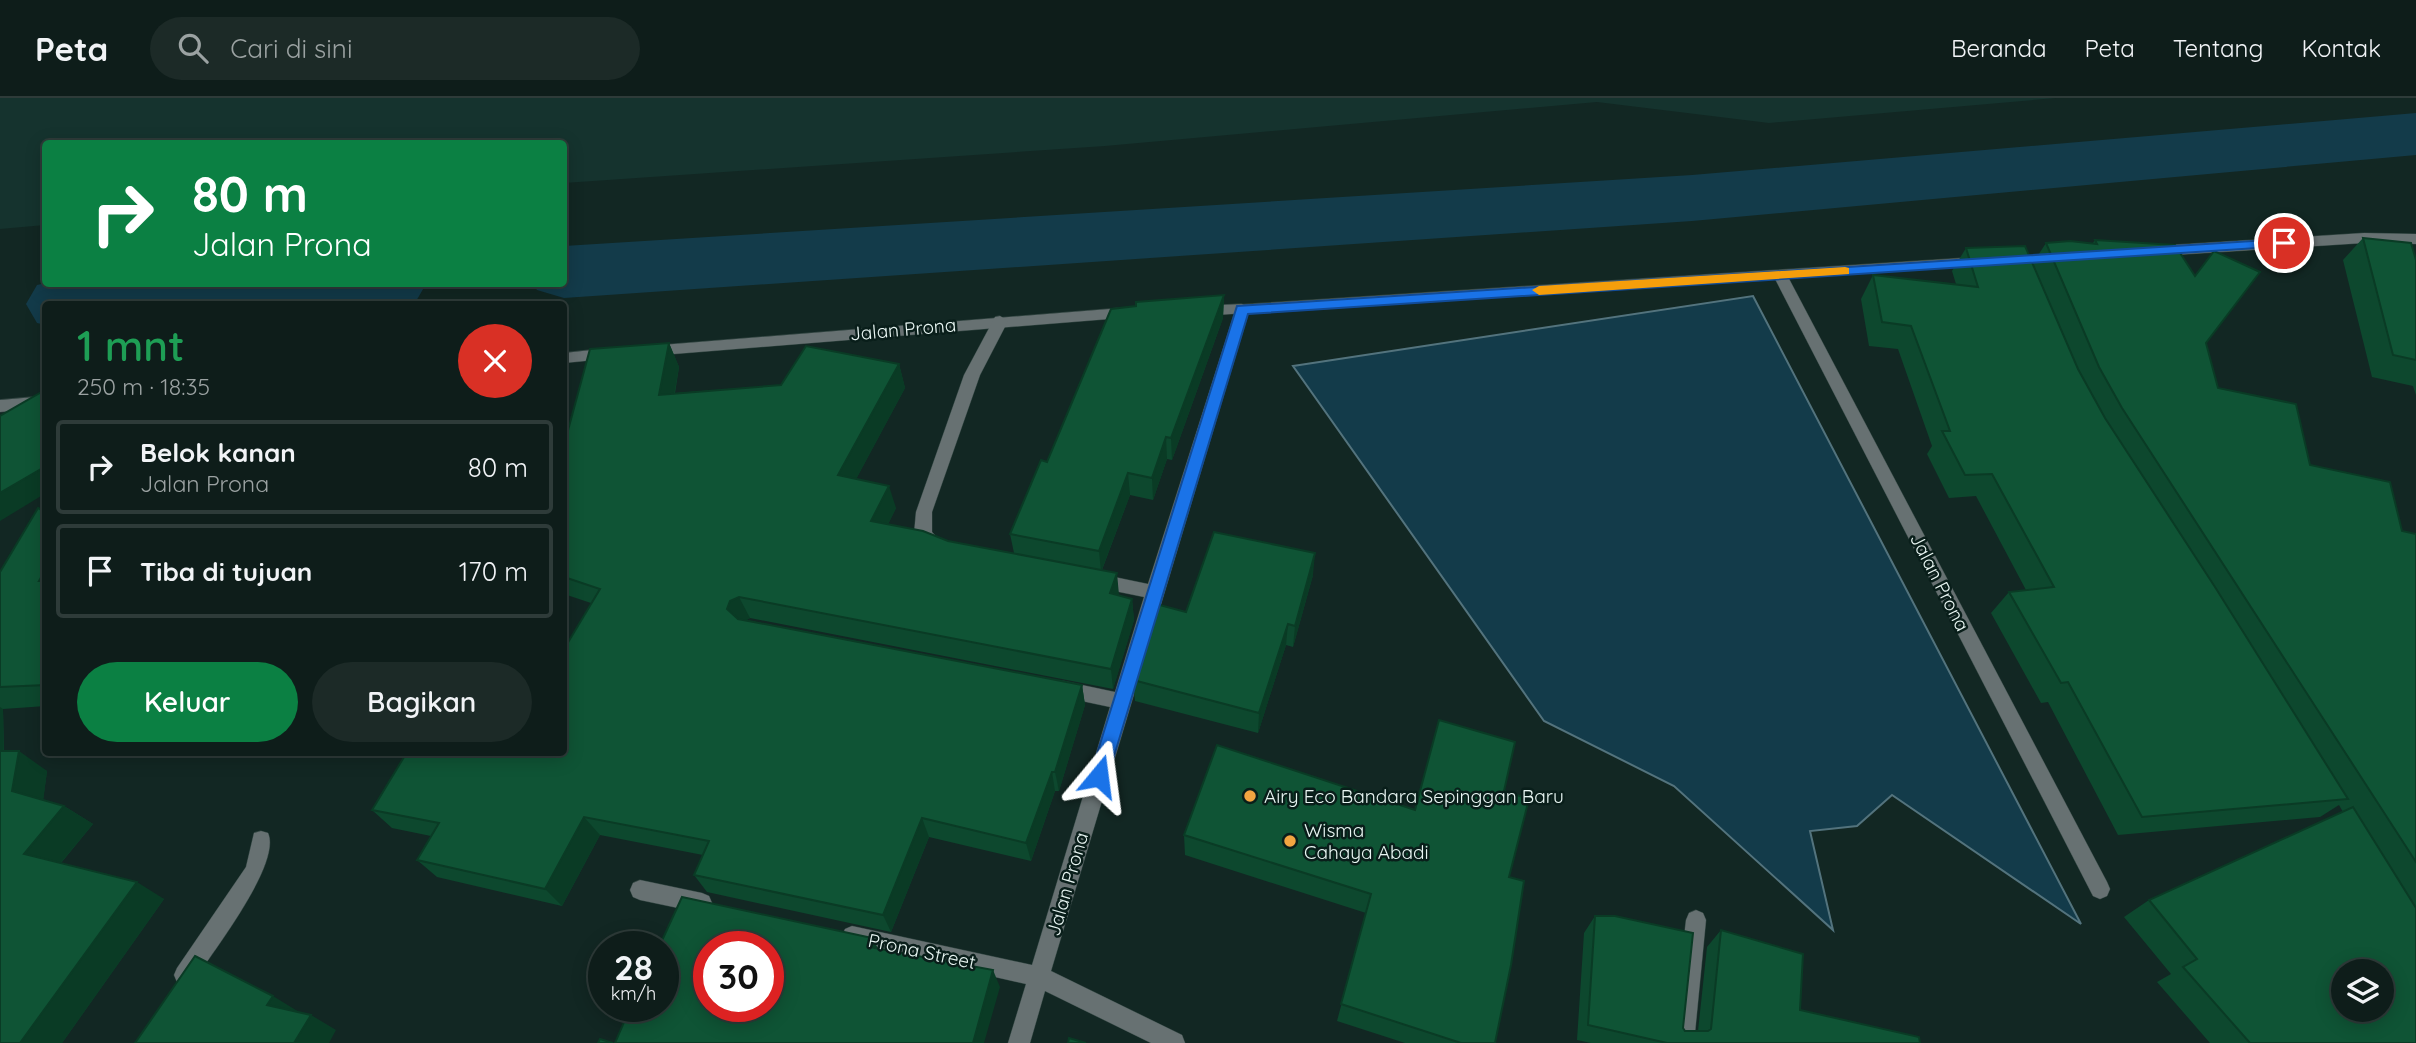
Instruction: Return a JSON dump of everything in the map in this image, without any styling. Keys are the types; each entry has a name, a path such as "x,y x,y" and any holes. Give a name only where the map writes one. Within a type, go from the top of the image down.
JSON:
{"street":[{"path":"2141,252 2364,238 2416,239"},
{"path":"1190,312 2002,261"},
{"name":"Jalan Prona","path":"1780,275 2100,889"},
{"name":"Jalan Prona","path":"1018,1043 1242,309"},
{"name":"Jalan Prona","path":"567,358 1000,321 1154,312"},
{"path":"954,553 933,546 923,534 924,512 972,375 1000,321"},
{"path":"0,406 42,402"},
{"path":"1074,576 1154,592"},
{"path":"1041,685 1121,701"},
{"path":"170,997 255,870 261,839"},
{"path":"640,890 720,907"},
{"path":"1683,1043 1696,920"},
{"name":"Prona Street","path":"827,930 1040,977"},
{"path":"1040,977 1174,1043"}],"shaded area":[{"path":"0,98 2056,98 1769,123 1597,102 1105,146 567,183 567,140 42,140 42,225 0,229"},
{"path":"1753,296 2081,924 1892,795 1857,826 1810,831 1833,930 1674,786 1544,721 1293,366"}],"building":[{"path":"2363,238 2411,243 2416,260 2416,360 2393,355"},
{"path":"2095,240 2175,245 2195,276 2214,251 2260,272 2206,343 2218,388 2296,404 2310,465 2390,482 2402,531 2416,534 2416,862 2122,408 2099,367 2046,243 2070,241 2097,244"},
{"path":"2025,246 2078,369 2105,418 2348,799 2142,817 2068,682 2061,683 2009,592 2054,587 1992,474 1965,475 1942,431 1950,431 1911,326 1882,322 1873,275 1978,287 1966,248"},
{"path":"1224,295 1171,438 1166,437 1152,478 1128,473 1099,551 1010,534 1041,460 1047,462 1111,309 1136,306 1136,302"},
{"path":"669,343 659,395 781,385 806,346 899,364 838,475 889,486 871,521 923,531 948,541 1117,573 1110,593 1132,599 1111,669 739,597 730,601 727,609 738,619 1082,685 1055,772 1052,772 1026,843 922,818 883,915 694,875 709,841 584,817 545,889 417,860 439,823 372,810 405,756 567,756 567,644 600,589 567,578 567,434 590,349"},
{"path":"42,392 42,468 0,493 0,416"},
{"path":"38,508 42,510 42,576 39,581 42,581 42,685 0,687 0,572"},
{"path":"1214,532 1315,553 1295,626 1288,624 1259,713 1133,680 1156,604 1186,612"},
{"path":"1439,720 1515,742 1504,791 1529,799 1509,877 1524,881 1495,1043 1461,1043 1341,1004 1371,894 1184,835 1217,745 1415,810"},
{"path":"0,751 19,751 12,791 64,806 24,854 137,882 20,1043 0,1043"},
{"path":"2353,807 2416,908 2416,1043 2250,1043 2183,967 2197,959 2149,900"},
{"path":"682,897 872,938 869,947 993,970 973,1043 615,1043 624,1022 679,1022 679,931 666,931"},
{"path":"1595,916 1615,916 1693,933 1683,1028 1685,1031 1711,1029 1721,930 1803,954 1800,1010 1919,1037 1920,1043 1667,1043 1588,1025"},
{"path":"195,956 273,996 267,1005 311,1015 294,1043 135,1043"},
{"path":"1069,1038 1086,1043 1068,1043"}],"waterway":[{"path":"567,272 1692,198 2416,134"},
{"path":"113,301 340,287"}],"slow traffic":[{"path":"1539,290 1845,271"}],"place":[{"name":"Airy Eco Bandara Sepinggan Baru","path":"1250,796"},
{"name":"Wisma Cahaya Abadi","path":"1290,841"}],"route":[{"path":"1099,776 1242,309 2284,243"}]}
